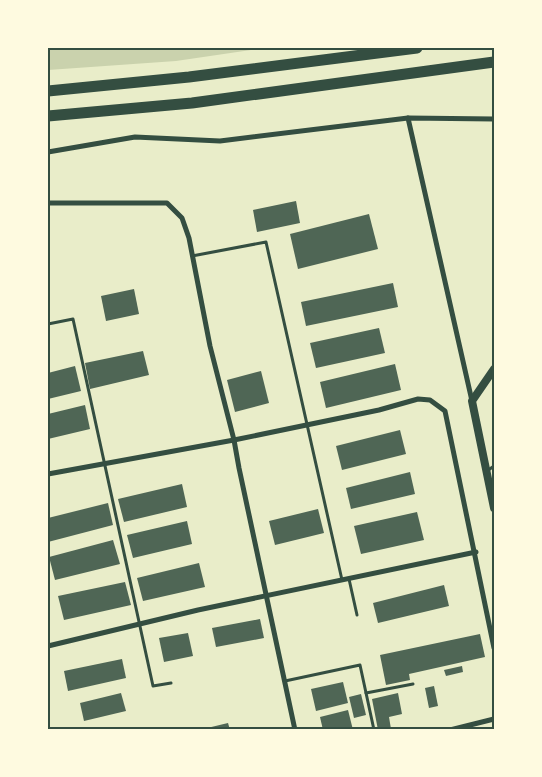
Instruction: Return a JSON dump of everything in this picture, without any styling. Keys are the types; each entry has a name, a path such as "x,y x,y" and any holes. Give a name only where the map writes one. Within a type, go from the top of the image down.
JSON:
{"highway":[{"path":"48,91 188,77 417,48"},
{"path":"48,116 192,103 494,62"}],"street":[{"path":"408,118 472,401 494,508"},
{"path":"48,152 135,137 220,142 408,118 494,119"},
{"path":"48,202 167,203 182,218 189,238 210,346 234,440 238,468 268,596 295,730"},
{"path":"472,401 494,368"},
{"path":"48,474 234,440 379,410 418,399 430,400 445,411 449,438 476,552 494,648"},
{"path":"48,646 198,610 476,552"},
{"path":"450,730 494,719"}],"lane":[{"path":"192,256 266,242 342,580"},
{"path":"48,324 73,319 153,686 171,683"},
{"path":"487,472 494,466"},
{"path":"349,579 357,615"},
{"path":"285,680 360,665 374,730"},
{"path":"366,693 413,684"}],"green space":[{"path":"48,48 264,48 176,61 48,70"}],"building":[{"path":"296,201 300,223 257,232 253,210"},
{"path":"369,214 378,249 298,269 290,234"},
{"path":"393,283 398,307 306,326 301,302"},
{"path":"134,289 139,314 106,321 101,296"},
{"path":"379,328 385,353 316,368 310,343"},
{"path":"143,351 149,375 90,389 85,363"},
{"path":"395,364 401,390 326,408 320,382"},
{"path":"75,366 81,391 48,399 48,373"},
{"path":"261,371 269,403 235,412 227,380"},
{"path":"85,405 90,429 48,439 48,414"},
{"path":"400,430 406,454 342,470 336,446"},
{"path":"410,472 415,494 351,509 346,488"},
{"path":"182,484 187,507 124,522 118,499"},
{"path":"108,503 113,525 48,542 48,518"},
{"path":"318,509 324,533 275,545 269,521"},
{"path":"417,512 424,540 361,554 354,526"},
{"path":"187,521 192,544 133,558 127,535"},
{"path":"113,540 120,564 55,580 49,557"},
{"path":"199,563 205,587 143,601 137,578"},
{"path":"125,582 131,605 64,620 58,596"},
{"path":"444,585 449,606 378,623 373,603"},
{"path":"260,619 264,638 216,647 212,628"},
{"path":"188,633 193,656 164,662 159,638"},
{"path":"480,634 485,657 409,674 410,680 386,685 380,655"},
{"path":"122,659 126,678 68,691 64,671"},
{"path":"462,666 463,672 446,676 444,670"},
{"path":"343,682 348,703 316,711 311,689"},
{"path":"434,686 438,706 429,708 425,688"},
{"path":"121,693 126,711 84,721 80,703"},
{"path":"398,693 402,714 389,717 391,729 378,730 372,699"},
{"path":"361,694 366,715 354,718 349,697"},
{"path":"348,710 353,730 323,730 320,717"},
{"path":"228,723 230,730 203,730 203,729"}]}
